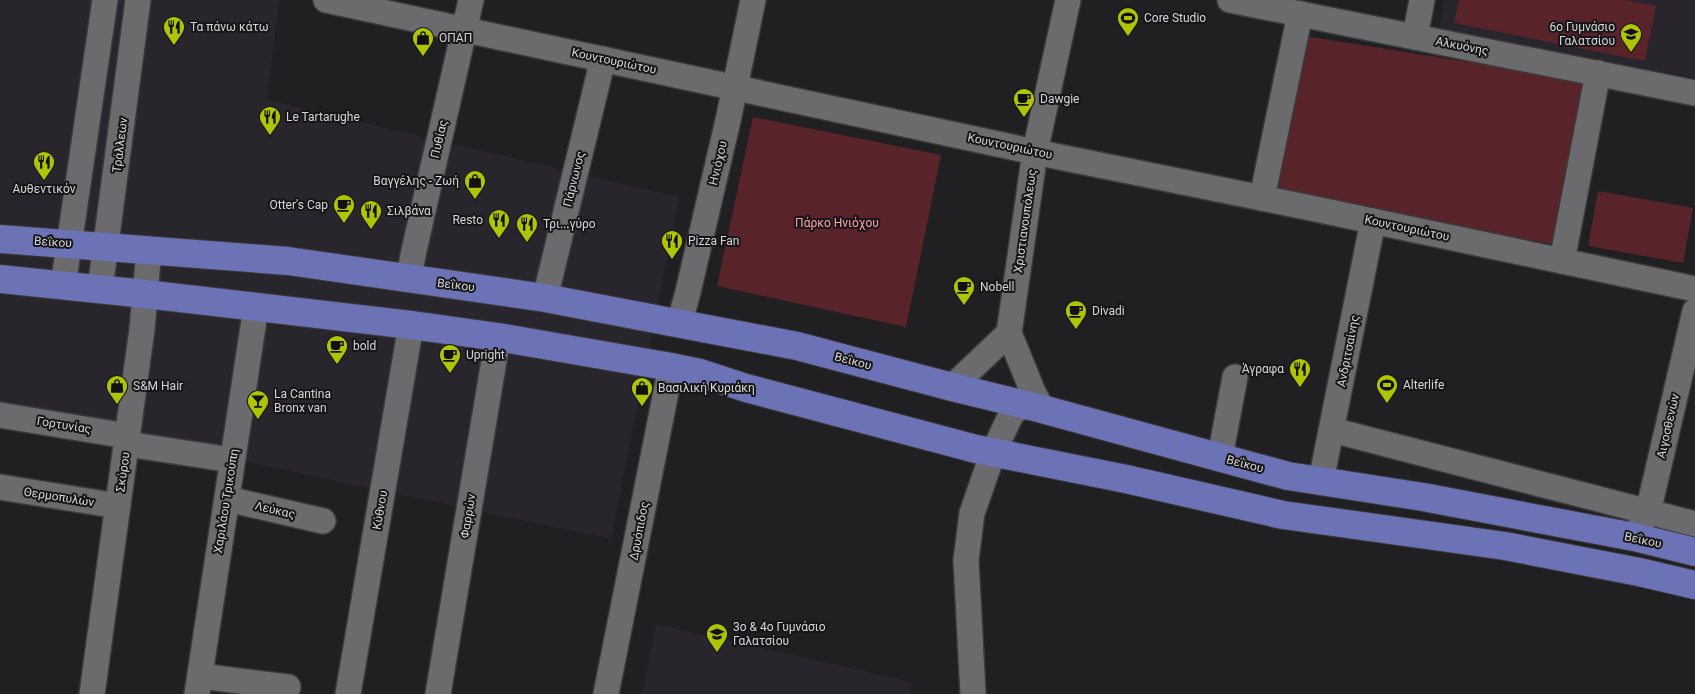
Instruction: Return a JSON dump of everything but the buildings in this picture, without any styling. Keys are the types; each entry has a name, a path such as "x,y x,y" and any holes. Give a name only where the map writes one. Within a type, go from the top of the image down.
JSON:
{"main road":[{"name":"Βεΐκου","path":"0,239 288,261 545,298 797,346 1034,407 1288,476 1423,497 1634,537 1695,552"},
{"path":"0,279 411,325 498,337 671,367 700,373 756,390 993,453 1283,515 1505,546 1695,585"}],"street":[{"path":"63,286 105,0"},
{"name":"Τράλλεων","path":"100,289 138,0"},
{"name":"Κουντουριώτου","path":"326,0 735,86 1035,152 1695,289"},
{"name":"Πυθίας","path":"409,279 412,254 472,0"},
{"name":"Ηνιόχου","path":"679,324 695,264 753,0"},
{"name":"Χριστιανουπόλεως","path":"1009,333 1035,152 1068,0"},
{"name":"Αλκυόνης","path":"1230,0 1695,93"},
{"path":"1414,36 1422,0"},
{"path":"1262,198 1300,14"},
{"name":"Πάρνωνος","path":"545,298 603,59"},
{"path":"1562,261 1598,73"},
{"name":"Ανδριτσαίνης","path":"1321,481 1373,221"},
{"name":"Σκύρου","path":"92,694 142,329 149,250"},
{"name":"Χαριλάου Τρικούπη","path":"198,685 256,307"},
{"name":"Αιγοσθενών","path":"1634,537 1648,512 1695,311"},
{"name":"Κύθνου","path":"348,694 411,325"},
{"path":"952,387 1009,333 1033,392 1034,407 1014,412 1010,416 993,453 972,513 966,560 973,694"},
{"name":"Φαρρών","path":"438,694 498,337"},
{"name":"Δρυόπιδος","path":"606,694 671,367"},
{"path":"1220,457 1235,378"},
{"name":"Γορτυνίας","path":"0,415 232,460"},
{"path":"1332,430 1695,524"},
{"name":"Θερμοπυλών","path":"0,488 118,506"},
{"name":"Λεύκας","path":"227,499 323,521"},
{"path":"198,685 288,687"}],"shaded area":[{"path":"0,0 279,0 267,100 679,197 611,539 0,410"},
{"name":"6ο Γυμνάσιο Γαλατσίου","path":"1444,0 1695,0 1695,78 1439,29"},
{"name":"3ο & 4ο Γυμνάσιο Γαλατσίου","path":"656,624 912,682 910,694 642,694"}],"green space":[{"name":"6ο Γυμνάσιο Γαλατσίου","path":"1459,0 1625,0 1656,6 1645,61 1454,23"},
{"path":"1305,36 1588,81 1557,245 1273,193"},
{"name":"Πάρκο Ηνιόχου","path":"753,117 941,155 906,327 717,286"},
{"path":"1598,191 1693,208 1683,263 1588,246"}],"place":[{"name":"Core Studio","path":"1128,37"},
{"name":"Τα πάνω κάτω","path":"174,46"},
{"name":"6ο Γυμνάσιο Γαλατσίου","path":"1631,53"},
{"name":"ΟΠΑΠ","path":"423,57"},
{"name":"Dawgie","path":"1024,118"},
{"name":"Le Tartarughe","path":"270,136"},
{"name":"Αυθεντικόν","path":"44,181"},
{"name":"Βαγγέλης - Ζωή","path":"475,200"},
{"name":"Otter's Cap","path":"344,224"},
{"name":"Σιλβάνα","path":"371,230"},
{"name":"Resto","path":"499,239"},
{"name":"Τρι...γύρο","path":"527,243"},
{"name":"Pizza Fan","path":"672,260"},
{"name":"Nobell","path":"964,306"},
{"name":"Divadi","path":"1076,330"},
{"name":"bold","path":"337,365"},
{"name":"Upright","path":"450,374"},
{"name":"Άγραφα","path":"1300,388"},
{"name":"Alterlife","path":"1387,404"},
{"name":"S&M Hair","path":"117,405"},
{"name":"Βασιλική Κυριάκη","path":"642,407"},
{"name":"La Cantina Bronx van","path":"258,420"},
{"name":"3ο & 4ο Γυμνάσιο Γαλατσίου","path":"717,653"}]}
